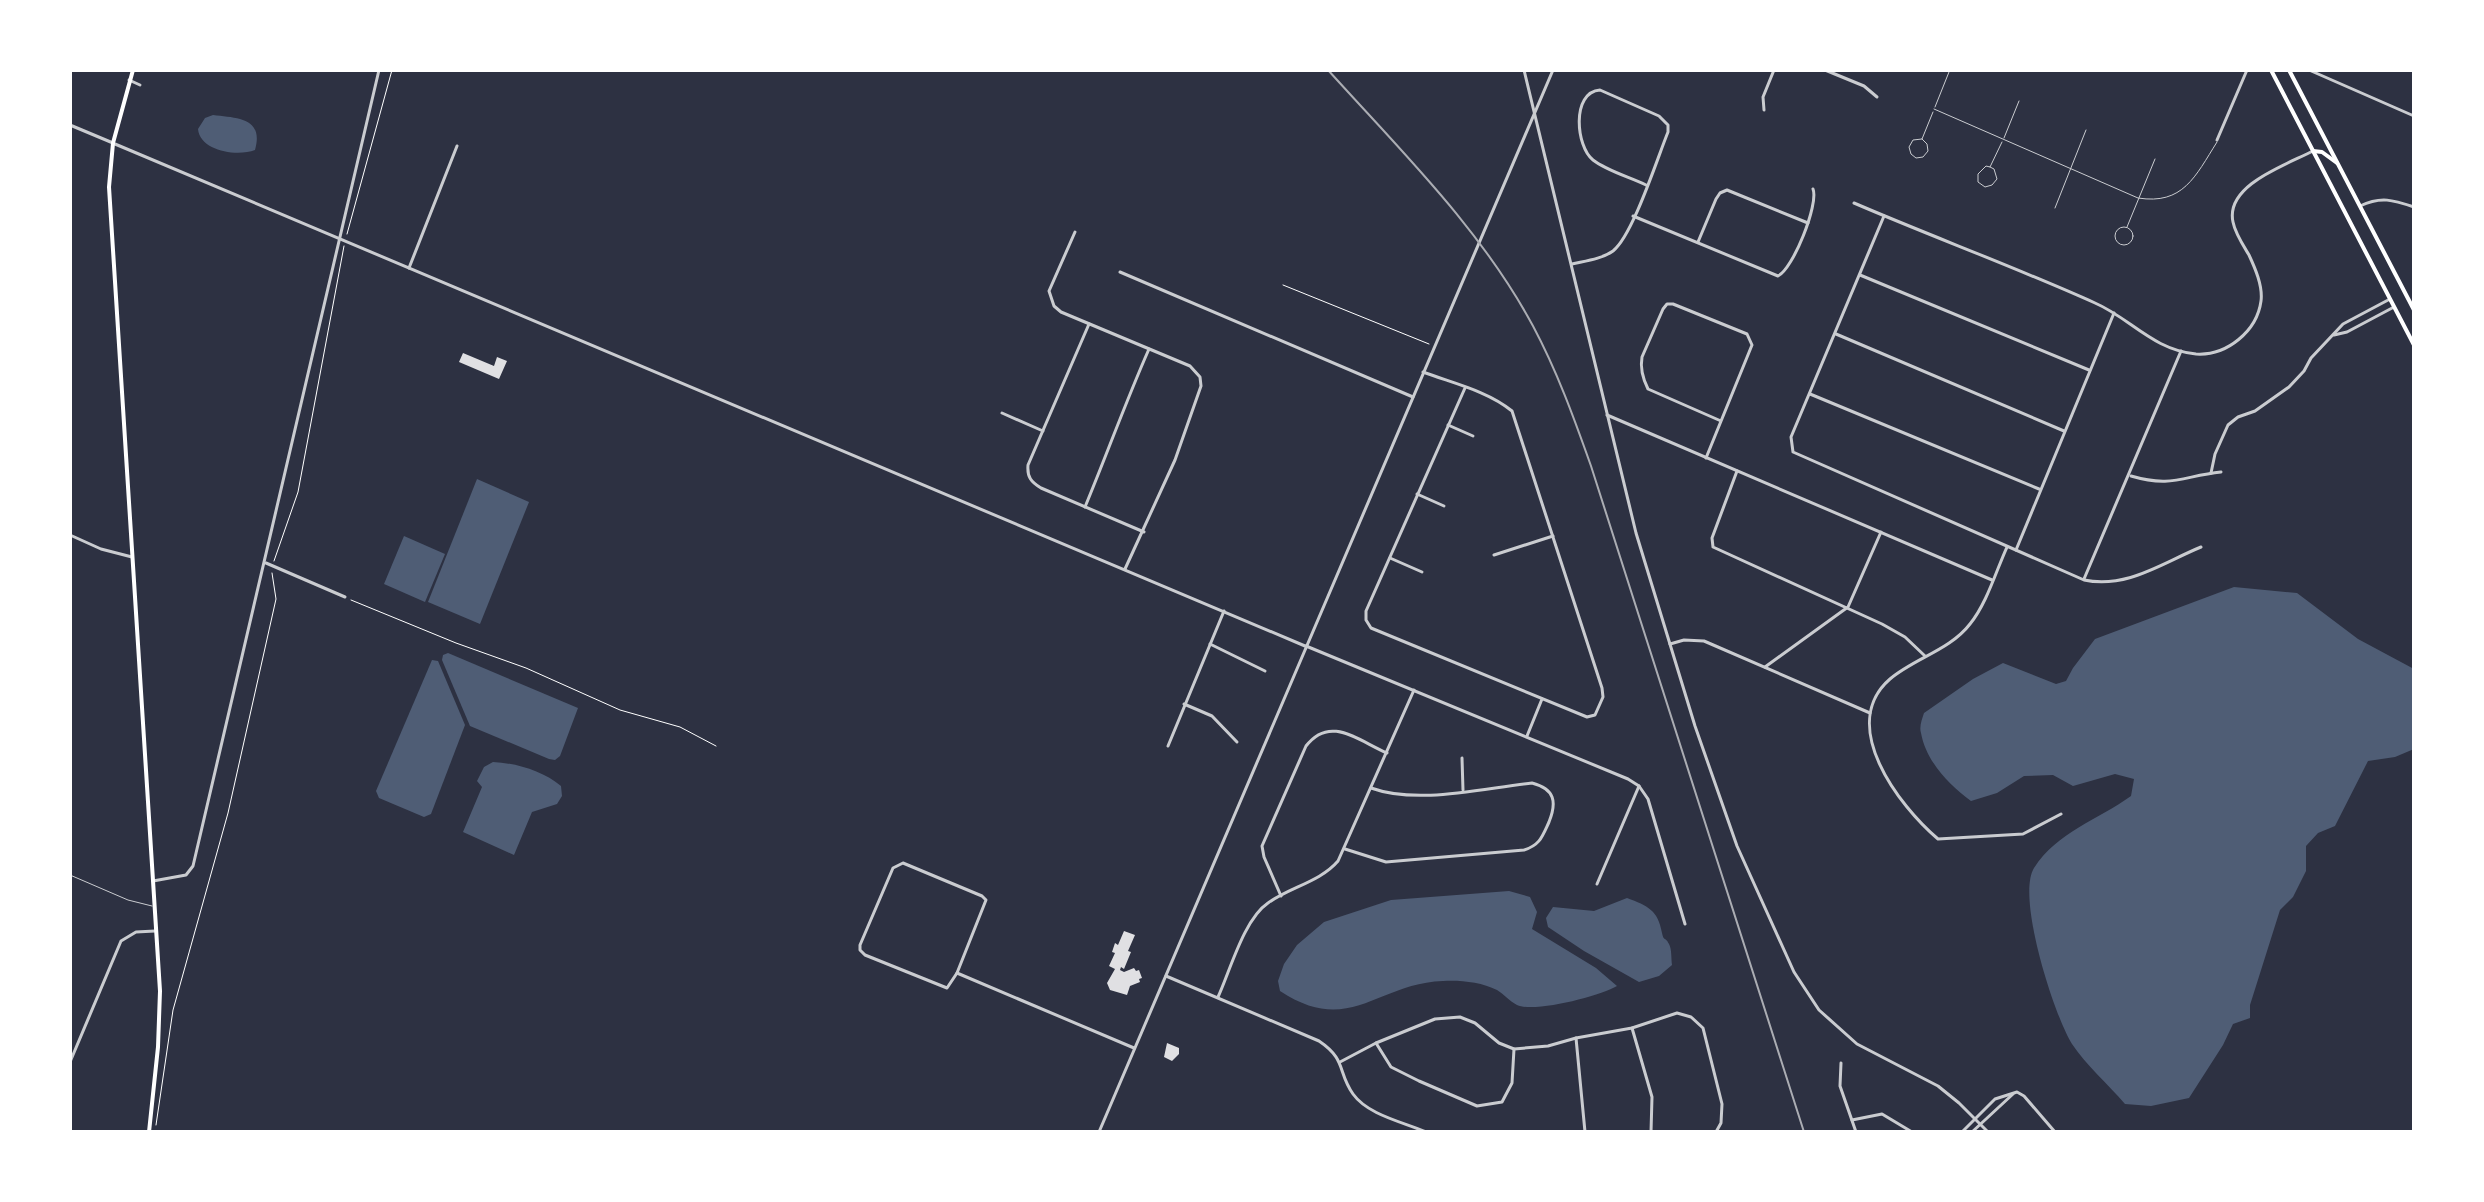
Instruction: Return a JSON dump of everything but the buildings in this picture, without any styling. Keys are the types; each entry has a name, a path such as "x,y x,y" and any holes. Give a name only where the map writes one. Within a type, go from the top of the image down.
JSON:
{"main road":[{"path":"133,70 113,143 109,187 156,931 159,1020 149,1132"},
{"path":"2271,70 2414,345"},
{"path":"2289,70 2414,310"},
{"path":"2313,151 2322,152 2338,165"}],"street":[{"path":"153,881 186,875 193,866 379,70"},
{"path":"1524,70 1636,533 1732,834 1794,972 1826,1017 1848,1037 1938,1086 1988,1132"},
{"path":"1099,1132 1553,70"},
{"path":"1764,110 1763,97 1774,70"},
{"path":"1825,70 1864,86 1877,97"},
{"path":"2217,140 2247,70"},
{"path":"2309,70 2414,116"},
{"path":"129,80 140,85"},
{"path":"1571,265 1610,253 1624,238 1633,216 1646,185 1668,132 1665,120 1600,90 1590,92 1586,95 1578,119 1586,152 1595,162 1646,185"},
{"path":"70,125 1628,779 1639,786 1648,799 1685,924"},
{"path":"409,268 457,146"},
{"path":"1854,203 2098,304 2145,336 2181,351 2199,354 2225,348 2242,337 2253,324 2261,301 2259,281 2233,224 2235,200 2245,187 2313,151"},
{"path":"1633,216 1778,276 1788,267 1808,223 1816,196 1813,189"},
{"path":"1698,243 1716,199 1727,190 1808,223"},
{"path":"2360,206 2378,198 2414,207"},
{"path":"1884,216 1791,437 1793,452 2016,551 2084,580 2101,584 2128,580 2201,547"},
{"path":"1075,232 1052,284 1050,299 1061,312 1190,366 1200,377 1201,386 1175,460 1125,569"},
{"path":"1120,272 1413,397"},
{"path":"1860,275 2090,370"},
{"path":"2211,473 2215,454 2228,425 2289,387 2343,324 2390,299"},
{"path":"1706,458 1752,345 1751,340 1747,334 1667,304 1642,357 1641,365 1648,389 1721,421"},
{"path":"2330,336 2347,332 2394,307"},
{"path":"2016,551 2114,313"},
{"path":"1089,324 1028,465 1030,480 1041,488 1144,532"},
{"path":"1836,334 2064,431"},
{"path":"1085,507 1108,453 1119,415 1149,349"},
{"path":"2084,580 2181,351"},
{"path":"1423,372 1465,388 1503,404 1512,411 1603,697 1595,715 1587,717 1542,699 1371,628 1366,620 1366,611 1465,388"},
{"path":"1810,394 2040,490"},
{"path":"1002,413 1043,431"},
{"path":"1607,415 1992,580"},
{"path":"1448,425 1473,436"},
{"path":"1737,471 1712,538 1713,547 1848,607 1905,637 1926,657"},
{"path":"2130,475 2147,480 2178,482 2221,472"},
{"path":"1417,494 1444,506"},
{"path":"1764,667 1848,607 1881,532"},
{"path":"70,535 101,549 132,557"},
{"path":"1494,555 1553,536"},
{"path":"2007,547 1971,623 1955,640 1889,680 1870,713 1869,731 1880,764 1906,805 1936,838 1947,840 1978,835 2023,834 2061,814"},
{"path":"1390,558 1422,572"},
{"path":"266,563 345,597"},
{"path":"1168,746 1224,611"},
{"path":"1670,644 1684,640 1704,641 1870,713"},
{"path":"1210,644 1265,671"},
{"path":"1218,997 1250,923 1266,904 1331,870 1345,849 1414,690"},
{"path":"1526,737 1542,699"},
{"path":"1184,704 1212,716 1237,742"},
{"path":"1281,896 1262,846 1306,746 1323,730 1335,730 1387,753"},
{"path":"1462,758 1463,791"},
{"path":"1345,849 1386,862 1524,850 1541,841 1554,809 1554,800 1549,791 1532,783 1401,796 1371,788"},
{"path":"1597,884 1639,786"},
{"path":"903,863 986,900 957,973 952,984 947,988 941,987 865,955 860,950 893,868 898,864 903,863"},
{"path":"70,1062 121,941 136,932 156,931"},
{"path":"957,973 1135,1048"},
{"path":"1166,976 1319,1041 1333,1051 1351,1092 1365,1106 1426,1132"},
{"path":"1340,1062 1376,1043 1435,1019 1460,1017 1475,1023 1499,1043 1514,1049 1548,1046 1632,1028 1677,1013 1691,1017 1703,1028 1722,1104 1721,1123 1716,1132"},
{"path":"1632,1028 1652,1097 1651,1132"},
{"path":"1576,1038 1585,1132"},
{"path":"1376,1043 1391,1067 1477,1106 1502,1102 1512,1083 1514,1049"},
{"path":"1841,1063 1840,1086 1856,1132"},
{"path":"1972,1132 2017,1092"},
{"path":"1962,1132 1995,1099 2017,1092 2055,1132"},
{"path":"1852,1120 1882,1114 1912,1132"}],"lane":[{"path":"1922,139 1949,72"},
{"path":"1990,167 2019,101"},
{"path":"1934,109 2138,198 2156,201 2175,197 2202,167 2217,140"},
{"path":"2055,208 2086,130"},
{"path":"1922,139 1928,151 1923,157 1916,158 1909,147 1913,140 1922,139"},
{"path":"2127,227 2155,159"},
{"path":"1986,166 1990,167 1994,169 1997,179 1985,187 1978,182 1978,174 1986,166"},
{"path":"2121,227 2127,227 2133,237 2130,242 2122,244 2115,233 2121,227"},
{"path":"70,875 128,900 154,906"}],"path":[{"path":"347,234 392,70"},
{"path":"155,1132 173,1010 228,813 276,599 271,566 298,492 345,245"},
{"path":"1283,285 1434,346"},
{"path":"345,597 526,668 620,710 680,727 716,746"}],"water":[{"path":"213,115 240,119 252,126 257,139 255,150 230,152 205,143 198,129 205,118"},
{"path":"477,479 529,502 480,624 428,602"},
{"path":"404,536 445,554 425,602 384,584"},
{"path":"2234,587 2297,593 2358,639 2414,669 2414,749 2395,757 2368,761 2335,826 2318,833 2306,846 2306,871 2293,897 2280,910 2250,1005 2250,1018 2233,1024 2189,1098 2151,1106 2125,1104 2090,1067 2064,1029 2047,983 2033,929 2030,883 2034,868 2054,845 2131,796 2134,779 2115,774 2073,786 2053,775 2024,776 1997,793 1971,801 1933,763 1920,731 1921,723 1924,713 1973,679 2003,663 2056,684 2066,681 2095,639"},
{"path":"448,653 578,708 560,756 555,760 549,759 470,726 442,660 443,655"},
{"path":"432,660 438,661 465,725 431,814 424,817 379,798 376,791"},
{"path":"493,762 529,769 561,786 562,796 557,804 532,812 514,855 463,832 482,787 477,781 484,767"},
{"path":"1509,891 1530,897 1537,912 1532,929 1596,968 1617,986 1583,999 1538,1007 1517,1005 1491,987 1456,981 1420,984 1345,1009 1304,1004 1280,991 1278,981 1284,964 1297,945 1324,922 1391,900"},
{"path":"1627,898 1655,914 1671,951 1672,965 1659,976 1639,982 1548,927 1546,918 1553,907 1594,911"}],"railway":[{"path":"1328,70 1465,224 1512,290 1550,360 1591,466 1804,1132"}]}
